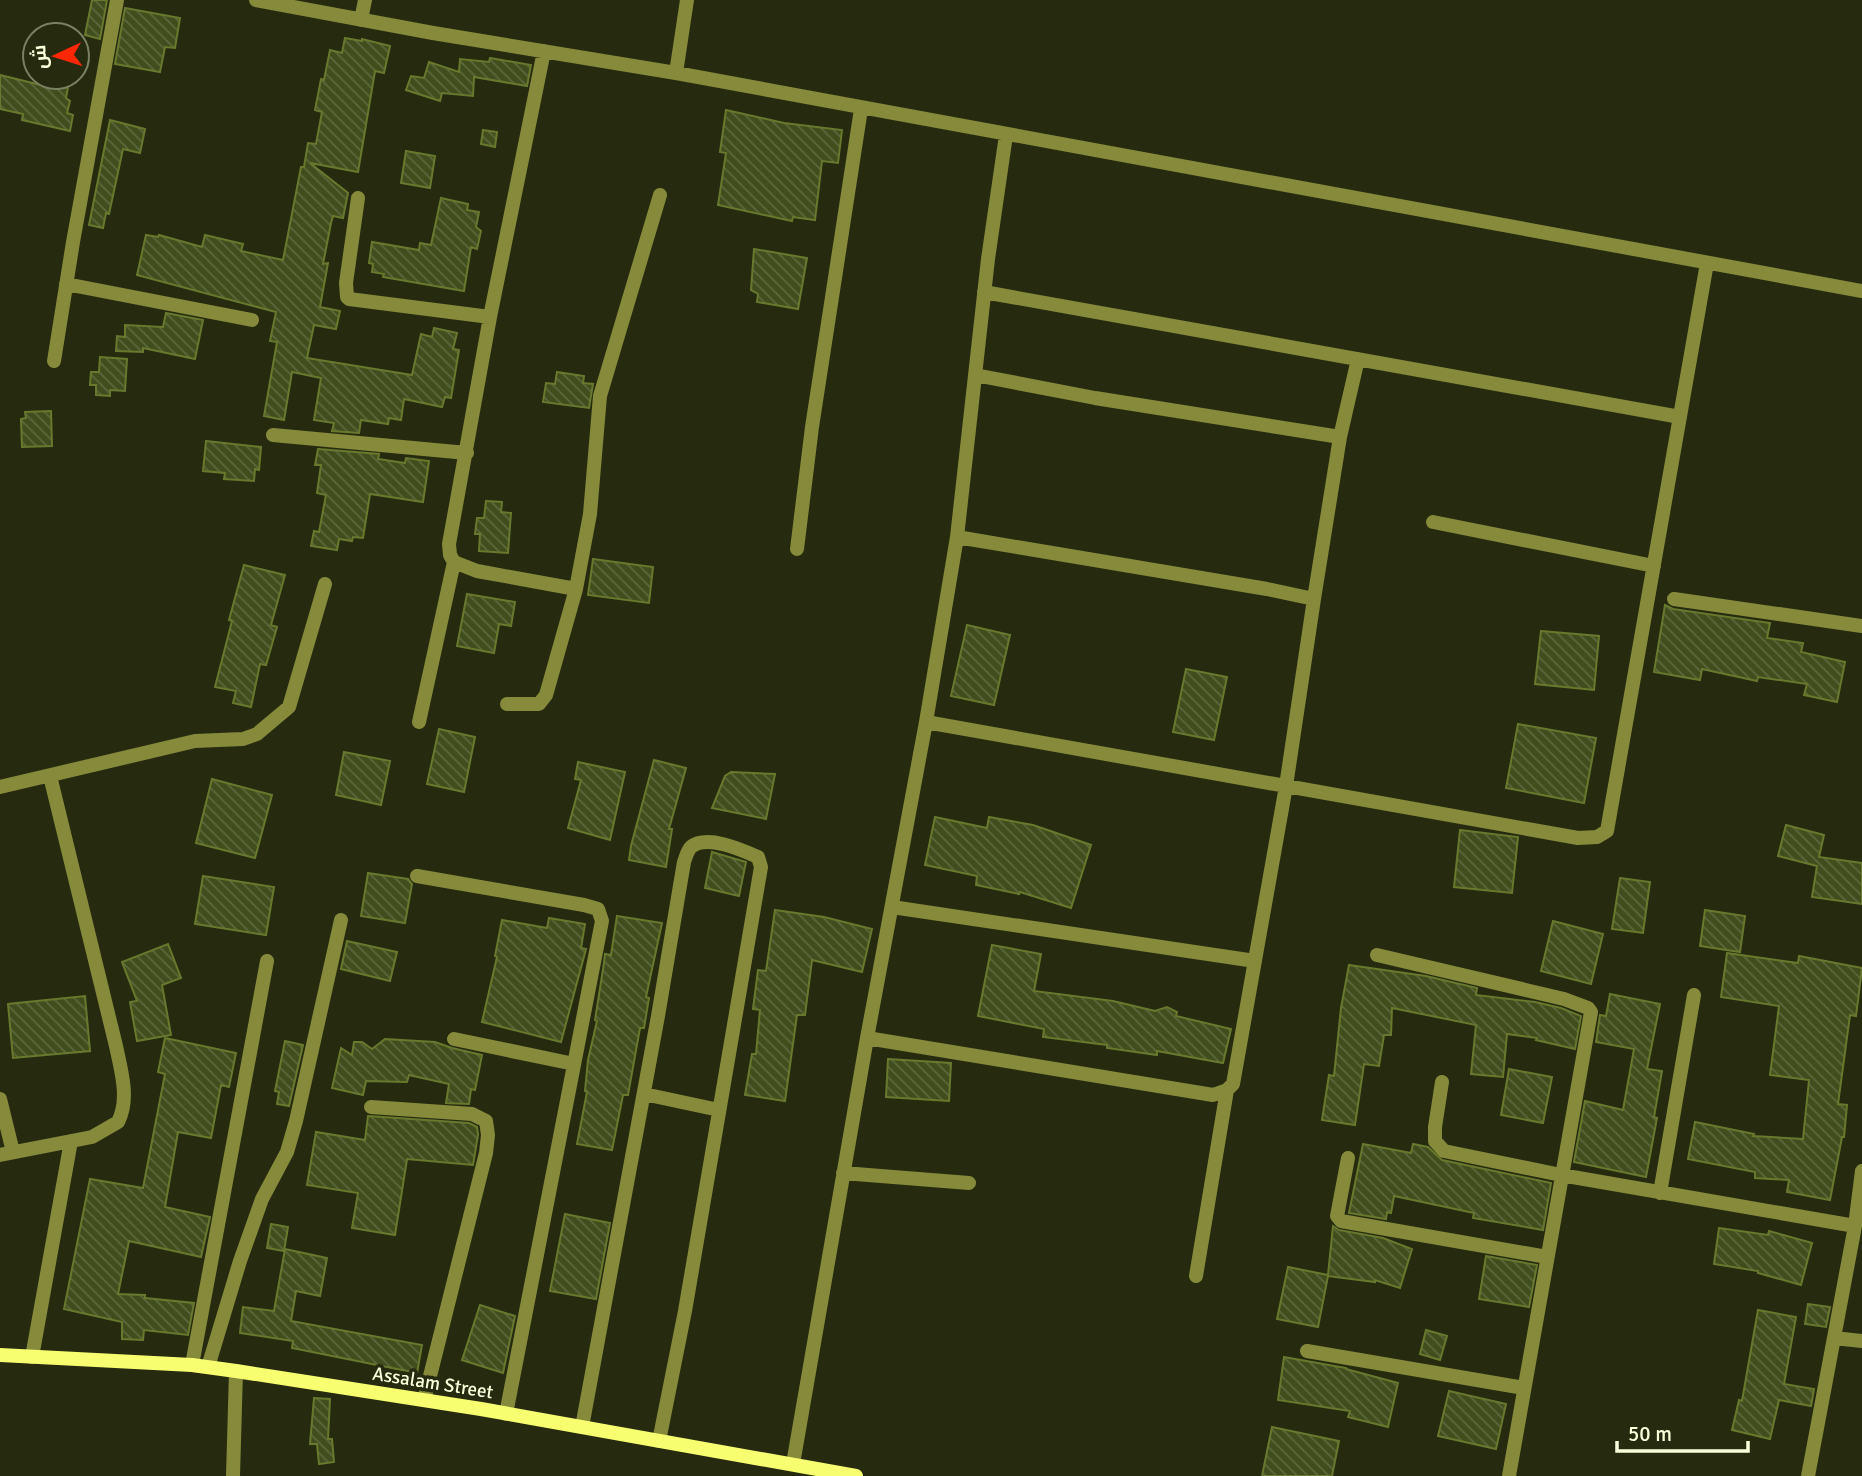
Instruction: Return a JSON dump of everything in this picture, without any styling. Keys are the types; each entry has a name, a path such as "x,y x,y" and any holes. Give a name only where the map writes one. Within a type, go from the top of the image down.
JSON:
{"main road":[{"name":"Assalam Street","path":"0,1356 208,1367 506,1413 856,1476"}],"street":[{"path":"54,361 117,0"},
{"path":"256,0 676,73 1862,291"},
{"path":"361,20 365,0"},
{"path":"676,73 687,0"},
{"path":"544,51 490,317 449,544 454,562 477,571 576,589"},
{"path":"797,549 812,427 861,108"},
{"path":"793,1464 957,537 984,292 1006,135"},
{"path":"507,705 539,704 546,695 576,589 590,514 600,396 660,195"},
{"path":"358,198 346,297 490,317"},
{"path":"926,722 1578,838 1597,837 1607,831 1707,263"},
{"path":"66,284 252,320"},
{"path":"984,292 1680,417"},
{"path":"867,1038 1213,1095 1227,1090 1233,1084 1286,786 1340,437 1358,359"},
{"path":"975,375 1095,398 1340,437"},
{"path":"273,435 467,453"},
{"path":"1433,522 1654,566"},
{"path":"957,537 1314,598"},
{"path":"419,722 454,562"},
{"path":"0,787 195,741 243,739 257,734 289,707 325,584"},
{"path":"1674,599 1862,626"},
{"path":"0,1099 7,1153 92,1137 113,1127 122,1114 124,1092 116,1046 50,776"},
{"path":"582,1427 684,862 688,849 699,842 710,842 758,857 761,867 685,1311 659,1441"},
{"path":"417,876 598,909 602,921 506,1413"},
{"path":"892,907 1255,961"},
{"path":"208,1367 262,1199 287,1152 341,920"},
{"path":"1377,955 1564,999 1588,1008 1591,1012 1509,1476"},
{"path":"192,1365 267,961"},
{"path":"1660,1192 1694,995"},
{"path":"454,1039 574,1064"},
{"path":"1442,1082 1435,1127 1436,1141 1444,1151 1561,1175 1855,1226"},
{"path":"1196,1276 1227,1090"},
{"path":"644,1094 719,1110"},
{"path":"371,1107 472,1114 486,1121 486,1153 424,1400"},
{"path":"32,1357 71,1140"},
{"path":"1348,1158 1337,1216 1341,1221 1546,1257"},
{"path":"1808,1476 1860,1201 1862,1171"},
{"path":"844,1173 969,1183"},
{"path":"1834,1338 1862,1341"},
{"path":"1307,1351 1524,1388"},
{"path":"233,1476 236,1371"}],"building":[{"path":"92,0 107,0 100,39 91,37 91,21 88,21"},
{"path":"125,8 180,18 175,48 165,47 160,72 115,64"},
{"path":"345,38 390,46 384,73 375,71 358,172 310,163 348,193 343,218 333,216 323,264 328,263 320,307 340,311 336,329 314,325 307,358 412,375 421,334 432,337 434,328 457,333 453,349 459,350 451,398 445,397 442,407 404,399 401,420 389,418 388,424 361,420 359,433 332,431 334,423 314,420 321,378 292,372 284,420 264,416 277,342 270,341 276,312 137,275 146,235 159,235 202,247 205,235 243,244 241,251 283,260 301,167 304,167 308,143 316,144 322,112 315,110 321,79 324,80 330,50 342,53"},
{"path":"490,58 531,65 527,86 474,77 473,96 442,93 440,101 406,90 411,76 424,78 429,62 459,72 460,59 489,62"},
{"path":"0,75 21,80 21,91 67,91 66,98 70,101 67,113 73,115 70,131 22,120 23,114 0,109"},
{"path":"726,110 784,123 842,130 838,163 822,161 815,220 793,217 792,221 718,205 726,153 720,152"},
{"path":"110,120 145,129 140,153 123,149 109,214 106,213 103,228 89,225"},
{"path":"483,130 497,132 495,147 481,144"},
{"path":"406,151 435,156 430,188 401,183"},
{"path":"441,198 468,204 467,210 479,212 476,227 481,231 477,249 471,247 464,291 383,277 384,274 372,272 373,264 369,263 372,242 419,250 420,243 431,245"},
{"path":"754,249 807,258 798,309 757,302 758,294 751,290"},
{"path":"166,313 203,320 195,359 143,348 143,352 116,351 117,336 125,337 125,325 163,327"},
{"path":"100,357 127,359 125,391 110,390 110,396 96,395 96,385 90,385 91,372 99,372"},
{"path":"557,372 584,376 583,383 593,384 589,408 543,402 546,383 555,384"},
{"path":"51,411 52,446 22,447 21,419 26,418 25,412"},
{"path":"206,441 261,447 259,470 255,469 254,481 224,479 225,473 203,471"},
{"path":"318,449 379,454 378,459 405,463 406,458 429,461 423,502 370,494 363,538 353,537 352,541 339,539 337,550 311,546 314,531 319,532 326,495 317,493 321,465 315,465"},
{"path":"486,501 502,502 501,512 511,513 508,553 479,551 480,534 475,534 477,518 484,518"},
{"path":"593,559 653,567 649,603 588,595"},
{"path":"244,565 285,575 271,625 277,627 266,665 260,664 251,707 233,703 236,691 215,687"},
{"path":"467,594 515,602 511,626 499,624 494,653 457,646"},
{"path":"1665,605 1673,609 1770,623 1767,638 1803,643 1801,652 1845,662 1837,702 1804,695 1807,684 1758,677 1757,681 1702,669 1700,680 1654,672"},
{"path":"967,625 1010,635 994,705 951,696"},
{"path":"1541,631 1599,636 1594,690 1535,684"},
{"path":"1186,669 1227,677 1214,740 1173,732"},
{"path":"1518,724 1596,738 1584,803 1506,788"},
{"path":"439,729 475,737 464,792 427,784"},
{"path":"344,752 390,761 381,805 336,795"},
{"path":"654,760 686,768 669,829 672,829 666,867 629,860"},
{"path":"578,762 625,772 610,840 568,828 581,780 575,779"},
{"path":"731,772 775,774 766,819 712,808 725,776"},
{"path":"212,779 272,795 255,858 196,843"},
{"path":"935,817 987,828 989,817 1033,825 1091,845 1071,908 1020,892 1019,894 976,885 977,876 925,865"},
{"path":"1786,825 1824,835 1819,857 1862,863 1862,904 1812,897 1817,866 1778,856"},
{"path":"1460,830 1518,837 1512,893 1454,887"},
{"path":"712,852 746,862 739,896 705,888"},
{"path":"368,873 408,879 412,884 405,923 361,916"},
{"path":"203,876 274,887 266,935 195,924"},
{"path":"1620,878 1650,882 1643,933 1612,929"},
{"path":"775,910 824,917 872,929 862,972 812,960 805,1015 797,1015 785,1101 745,1095 752,1054 756,1054 760,1010 753,1009 758,970 766,971"},
{"path":"1705,910 1745,916 1740,952 1700,946"},
{"path":"617,916 662,923 646,997 649,998 644,1028 640,1028 628,1095 623,1095 612,1150 577,1144 587,1092 588,1060 597,1021 595,1020 605,954 611,955"},
{"path":"549,918 585,924 581,948 586,949 561,1042 482,1022 497,957 495,956 502,920 547,928"},
{"path":"1553,921 1603,934 1591,984 1541,971"},
{"path":"347,941 397,952 390,981 341,969"},
{"path":"168,944 181,978 162,985 171,1035 137,1041 130,1002 137,1001 122,962"},
{"path":"992,945 1041,954 1034,991 1113,1001 1155,1011 1167,1007 1177,1012 1176,1016 1231,1029 1223,1063 1157,1051 1157,1055 1043,1037 1044,1029 978,1016"},
{"path":"1727,953 1798,963 1799,956 1862,968 1856,1016 1850,1015 1838,1104 1847,1105 1844,1137 1830,1200 1787,1192 1789,1180 1755,1178 1755,1172 1688,1159 1695,1122 1754,1134 1753,1136 1803,1139 1809,1080 1770,1075 1779,1006 1721,997"},
{"path":"1349,965 1426,976 1477,988 1476,995 1561,1008 1581,1016 1575,1049 1536,1040 1537,1038 1507,1034 1503,1077 1471,1074 1476,1025 1392,1008 1391,1035 1384,1035 1379,1066 1364,1064 1355,1125 1322,1120 1329,1075 1334,1076 1341,1008"},
{"path":"1610,994 1660,1004 1647,1069 1662,1071 1646,1177 1574,1162 1585,1101 1623,1110 1634,1049 1596,1042 1600,1015 1606,1016"},
{"path":"85,996 90,1051 13,1058 8,1004"},
{"path":"165,1038 236,1053 229,1087 221,1085 211,1138 178,1132 165,1207 210,1217 201,1257 129,1241 118,1294 145,1295 145,1298 194,1303 188,1335 144,1330 143,1340 122,1339 122,1322 64,1309 90,1179 143,1188 165,1074 158,1072"},
{"path":"385,1039 435,1042 482,1055 475,1090 471,1089 469,1104 446,1103 449,1084 409,1075 407,1082 366,1081 363,1095 332,1088 341,1048 352,1055 354,1042 362,1042 372,1049"},
{"path":"285,1041 303,1045 289,1106 277,1104 279,1092 275,1091"},
{"path":"888,1059 951,1063 949,1101 886,1097"},
{"path":"1509,1069 1552,1077 1543,1123 1501,1115"},
{"path":"368,1116 469,1123 477,1127 473,1165 407,1159 395,1235 352,1228 358,1193 307,1185 316,1132 365,1140"},
{"path":"1363,1144 1411,1153 1413,1144 1428,1147 1442,1160 1551,1183 1543,1230 1473,1218 1474,1213 1394,1196 1391,1213 1387,1212 1386,1219 1349,1213"},
{"path":"565,1214 610,1223 596,1299 550,1291"},
{"path":"271,1224 288,1227 284,1251 267,1248"},
{"path":"1333,1226 1339,1230 1383,1238 1412,1249 1400,1288 1375,1280 1328,1276 1318,1327 1277,1319 1288,1267 1328,1275"},
{"path":"1719,1228 1768,1235 1769,1231 1812,1243 1801,1285 1758,1271 1714,1264"},
{"path":"285,1249 327,1258 320,1296 296,1291 291,1321 422,1345 417,1373 292,1348 293,1341 240,1333 243,1307 274,1311"},
{"path":"1486,1256 1537,1265 1529,1307 1479,1299"},
{"path":"1808,1304 1830,1307 1826,1327 1805,1324"},
{"path":"480,1305 515,1316 503,1373 462,1360"},
{"path":"1758,1310 1796,1317 1784,1384 1814,1389 1811,1406 1779,1400 1770,1439 1732,1430 1739,1400 1742,1401"},
{"path":"1426,1330 1447,1336 1440,1360 1420,1354"},
{"path":"1284,1357 1346,1368 1398,1383 1388,1427 1348,1417 1350,1411 1278,1400"},
{"path":"1449,1391 1506,1404 1496,1449 1438,1436"},
{"path":"314,1398 330,1399 328,1439 332,1439 334,1462 319,1464 317,1444 310,1444"},
{"path":"1272,1427 1339,1441 1332,1476 1262,1476"}]}
